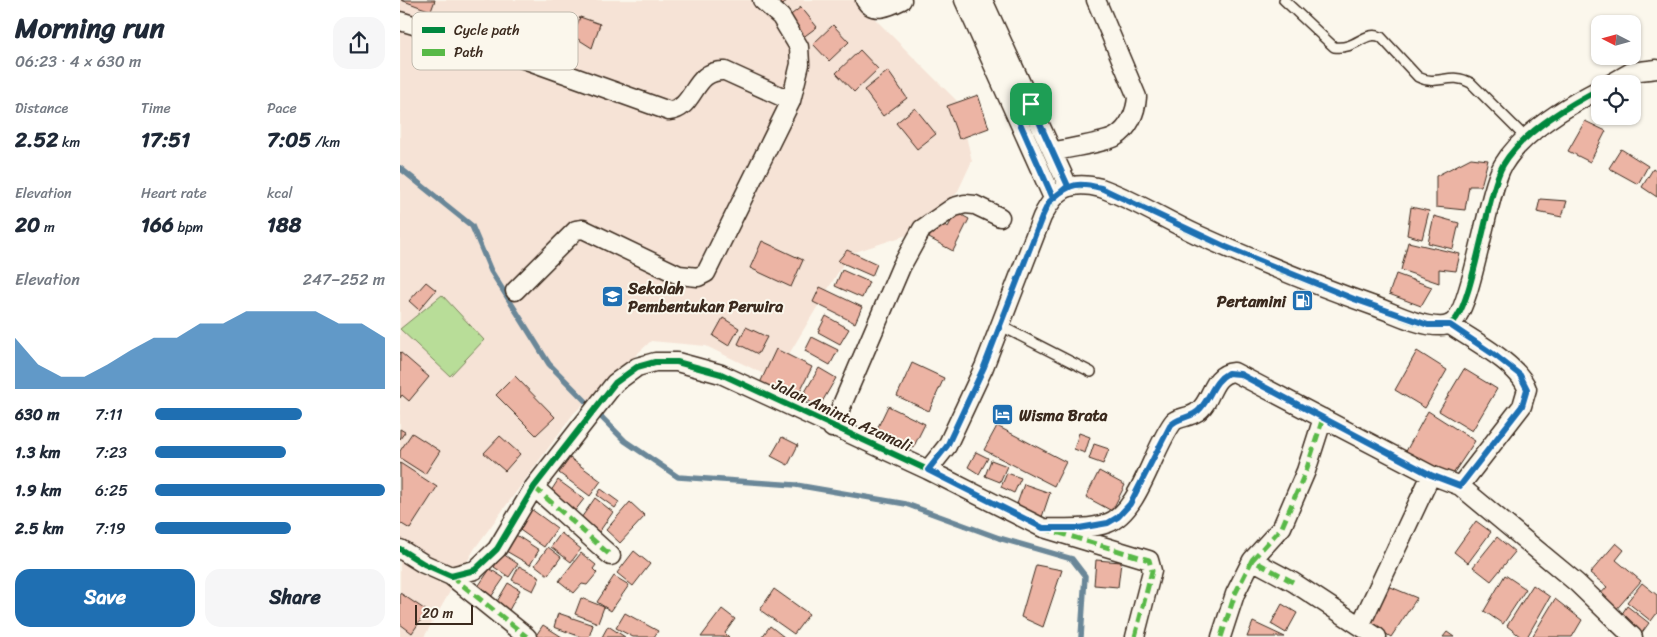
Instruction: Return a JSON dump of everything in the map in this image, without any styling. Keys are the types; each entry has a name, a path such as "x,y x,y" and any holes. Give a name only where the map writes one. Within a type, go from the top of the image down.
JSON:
{"street":[{"path":"515,291 576,230 583,228 679,275 698,276 706,273 791,101 800,64 799,47 781,17 762,0"},
{"path":"864,0 868,6 876,9 902,0"},
{"path":"964,0 1053,198"},
{"path":"983,0 1068,186"},
{"path":"1053,152 1115,137 1131,120 1136,106 1137,97 1096,0"},
{"path":"400,21 412,25"},
{"path":"1626,75 1631,72 1657,69"},
{"path":"555,70 668,110 676,110 683,106 702,79 715,70 725,71 791,101"},
{"path":"1450,325 1459,317 1468,293 1496,177 1513,151 1526,138 1575,102 1591,94"},
{"path":"1015,112 1031,104"},
{"path":"928,470 947,446 1001,326 1042,217 1053,198 1068,186 1083,183 1101,188 1226,247 1354,299 1428,325 1450,325 1496,356 1520,375 1527,389 1522,406 1460,486"},
{"path":"832,428 901,267 922,229 954,207 965,204 975,205 1000,217"},
{"name":"Jalan Aminta Azamali","path":"451,576 475,570 486,562 497,549 534,487 614,383 637,367 655,362 677,362 729,378 832,428 928,470 1043,528 1149,560 1152,571 1135,637"},
{"path":"1043,528 1079,528 1108,523 1118,517 1130,504 1170,426 1178,418 1196,413 1212,387 1228,373 1240,374 1431,475 1460,486 1577,583 1633,637"},
{"path":"1221,637 1235,594 1252,560 1282,527 1306,471 1323,418"},
{"path":"1360,626 1431,475"},
{"path":"534,487 612,556"},
{"path":"400,549 424,564 451,576 527,637"},
{"path":"1252,560 1293,582 1377,637"}],"lane":[{"path":"1284,0 1334,47 1351,46 1375,34 1382,37 1418,76 1425,80 1436,81 1450,77 1461,78 1471,83 1526,138"},
{"path":"1001,326 1091,372"}],"shaded area":[{"name":"Sekolah Pembentukan Perwira","path":"400,0 856,0 958,102 972,161 957,193 907,235 849,254 774,379 706,346 651,341 574,413 475,548 424,637 400,637"}],"green space":[{"path":"442,295 484,340 450,376 400,329"}],"building":[{"path":"401,0 435,0 431,11"},
{"path":"776,0 787,0 783,5"},
{"path":"801,7 817,27 802,38 787,18"},
{"path":"580,17 600,24 592,48 578,39 578,22"},
{"path":"833,25 849,42 829,61 813,44"},
{"path":"860,50 878,69 854,92 836,73"},
{"path":"888,71 907,98 883,116 864,90"},
{"path":"978,95 989,128 959,139 947,106"},
{"path":"915,108 936,134 917,149 896,123"},
{"path":"1585,121 1606,131 1590,162 1568,151"},
{"path":"1621,149 1648,166 1638,184 1609,168"},
{"path":"1471,158 1488,160 1481,186 1469,186 1465,210 1436,207 1436,176"},
{"path":"1653,169 1657,172 1657,197 1642,187"},
{"path":"1540,199 1567,201 1562,217 1537,212"},
{"path":"1411,207 1429,211 1422,239 1407,235"},
{"path":"956,212 969,219 953,251 929,238 937,221 948,227"},
{"path":"1434,216 1459,223 1453,249 1428,243"},
{"path":"762,241 803,260 791,287 750,268"},
{"path":"1408,242 1460,254 1456,271 1439,269 1439,283 1401,270"},
{"path":"847,250 877,264 872,276 838,261"},
{"path":"842,270 869,282 862,298 835,286"},
{"path":"1396,274 1432,287 1421,306 1389,294"},
{"path":"426,282 436,290 419,310 409,301"},
{"path":"820,287 862,307 855,323 813,302"},
{"path":"826,316 849,329 840,344 818,332"},
{"path":"723,318 739,328 729,346 713,336"},
{"path":"746,327 767,337 758,354 738,344"},
{"path":"812,337 838,350 830,365 805,351"},
{"path":"776,349 812,367 795,401 760,383"},
{"path":"1417,351 1447,370 1425,408 1395,390"},
{"path":"400,352 429,377 409,401 402,395 400,398"},
{"path":"912,363 944,378 929,411 897,396"},
{"path":"819,368 836,378 819,407 802,397"},
{"path":"1464,369 1497,389 1472,431 1439,411"},
{"path":"515,376 555,417 536,435 496,395"},
{"path":"888,406 925,424 913,448 877,429"},
{"path":"1428,411 1475,441 1451,477 1404,455"},
{"path":"997,426 1066,462 1054,486 984,450"},
{"path":"400,429 405,432 400,439"},
{"path":"412,433 440,451 425,474 400,458 400,451"},
{"path":"1079,433 1090,437 1085,453 1074,449"},
{"path":"500,436 520,454 505,471 484,453"},
{"path":"782,437 798,445 788,465 771,456"},
{"path":"1094,444 1109,449 1103,464 1089,459"},
{"path":"976,452 988,458 979,474 968,467"},
{"path":"570,458 601,481 590,496 559,473"},
{"path":"991,460 1007,466 1000,482 985,476"},
{"path":"400,463 437,487 410,529 400,523"},
{"path":"1099,471 1125,485 1112,511 1086,497"},
{"path":"1007,473 1021,478 1014,493 1001,487"},
{"path":"558,480 584,499 574,512 549,494"},
{"path":"1024,484 1050,493 1042,517 1016,507"},
{"path":"601,489 619,502 615,508 597,495"},
{"path":"595,498 613,512 597,535 579,521"},
{"path":"630,502 645,516 620,543 606,530"},
{"path":"531,509 557,528 544,547 517,528"},
{"path":"1476,521 1491,532 1468,563 1454,552"},
{"path":"561,533 581,549 571,562 551,547"},
{"path":"516,535 539,550 530,565 506,551"},
{"path":"1497,537 1515,552 1491,581 1473,567"},
{"path":"1616,543 1624,550 1616,560 1641,581 1614,612 1597,598 1607,587 1590,573"},
{"path":"548,547 561,557 548,575 535,565"},
{"path":"634,551 650,564 633,586 617,573"},
{"path":"581,553 596,565 593,569 597,573 587,585 582,584 574,593 559,581"},
{"path":"503,554 518,564 509,577 494,567"},
{"path":"1096,560 1121,562 1118,587 1094,585"},
{"path":"1036,565 1062,570 1043,627 1021,617"},
{"path":"519,566 540,577 533,591 512,580"},
{"path":"490,569 504,578 489,600 475,591"},
{"path":"1505,575 1526,589 1503,624 1484,611"},
{"path":"614,576 629,585 611,611 597,602"},
{"path":"508,583 520,590 508,612 495,605"},
{"path":"1642,583 1657,595 1657,613 1651,621 1627,602"},
{"path":"1386,585 1417,598 1391,637 1369,623"},
{"path":"1533,585 1550,597 1527,637 1521,637 1507,626"},
{"path":"774,589 809,614 794,634 760,610"},
{"path":"400,593 427,611 412,633 400,624"},
{"path":"581,598 604,607 598,623 575,614"},
{"path":"1555,599 1582,620 1572,637 1532,637"},
{"path":"1282,604 1297,613 1286,633 1271,624"},
{"path":"1627,606 1649,623 1641,634 1620,617"},
{"path":"722,609 735,619 725,633 729,637 701,637"},
{"path":"558,613 593,625 589,637 581,637 554,627"},
{"path":"625,613 658,631 654,637 633,637 616,628"},
{"path":"1253,622 1285,637 1247,637"},
{"path":"543,625 562,637 535,637"},
{"path":"608,626 625,637 602,637"},
{"path":"770,626 784,637 762,637"},
{"path":"1447,632 1454,637 1443,637"}],"waterway":[{"path":"400,168 472,226 491,271 549,364 625,441 678,477 796,485 906,504 999,538 1072,559 1085,576 1081,637"}],"marked path":[{"path":"1252,560 1282,527 1306,471 1323,418"},
{"path":"534,487 611,556"},
{"path":"1043,528 1149,560 1152,571 1135,637"},
{"path":"1221,637 1235,594 1252,560 1293,582"},
{"path":"451,576 527,637"}],"cycle path":[{"path":"400,549 424,564 451,576 475,570 497,549 534,487 615,383 637,367 655,362 677,362 721,374 928,470 947,446 984,367 1047,207 1058,193 1072,186 1080,185 1101,188 1240,253 1307,281 1421,324 1448,325 1458,316 1465,299 1491,201 1503,165 1511,153 1533,131 1560,112 1591,94"}],"place":[{"name":"Sekolah Pembentukan Perwira","path":"612,297"},
{"name":"Pertamini","path":"1302,301"},
{"name":"Wisma Brata","path":"1003,415"}],"route":[{"path":"1031,104 1015,112 1053,198 1068,186 1083,183 1101,188 1194,233 1354,299 1428,325 1450,325 1496,356 1520,375 1526,382 1527,389 1527,395 1522,406 1460,486 1431,475 1240,374 1228,373 1212,387 1196,413 1178,418 1170,426 1130,504 1118,517 1108,523 1079,528 1043,528 928,470 947,446 984,367 1049,202 1068,186 1031,104"}]}
